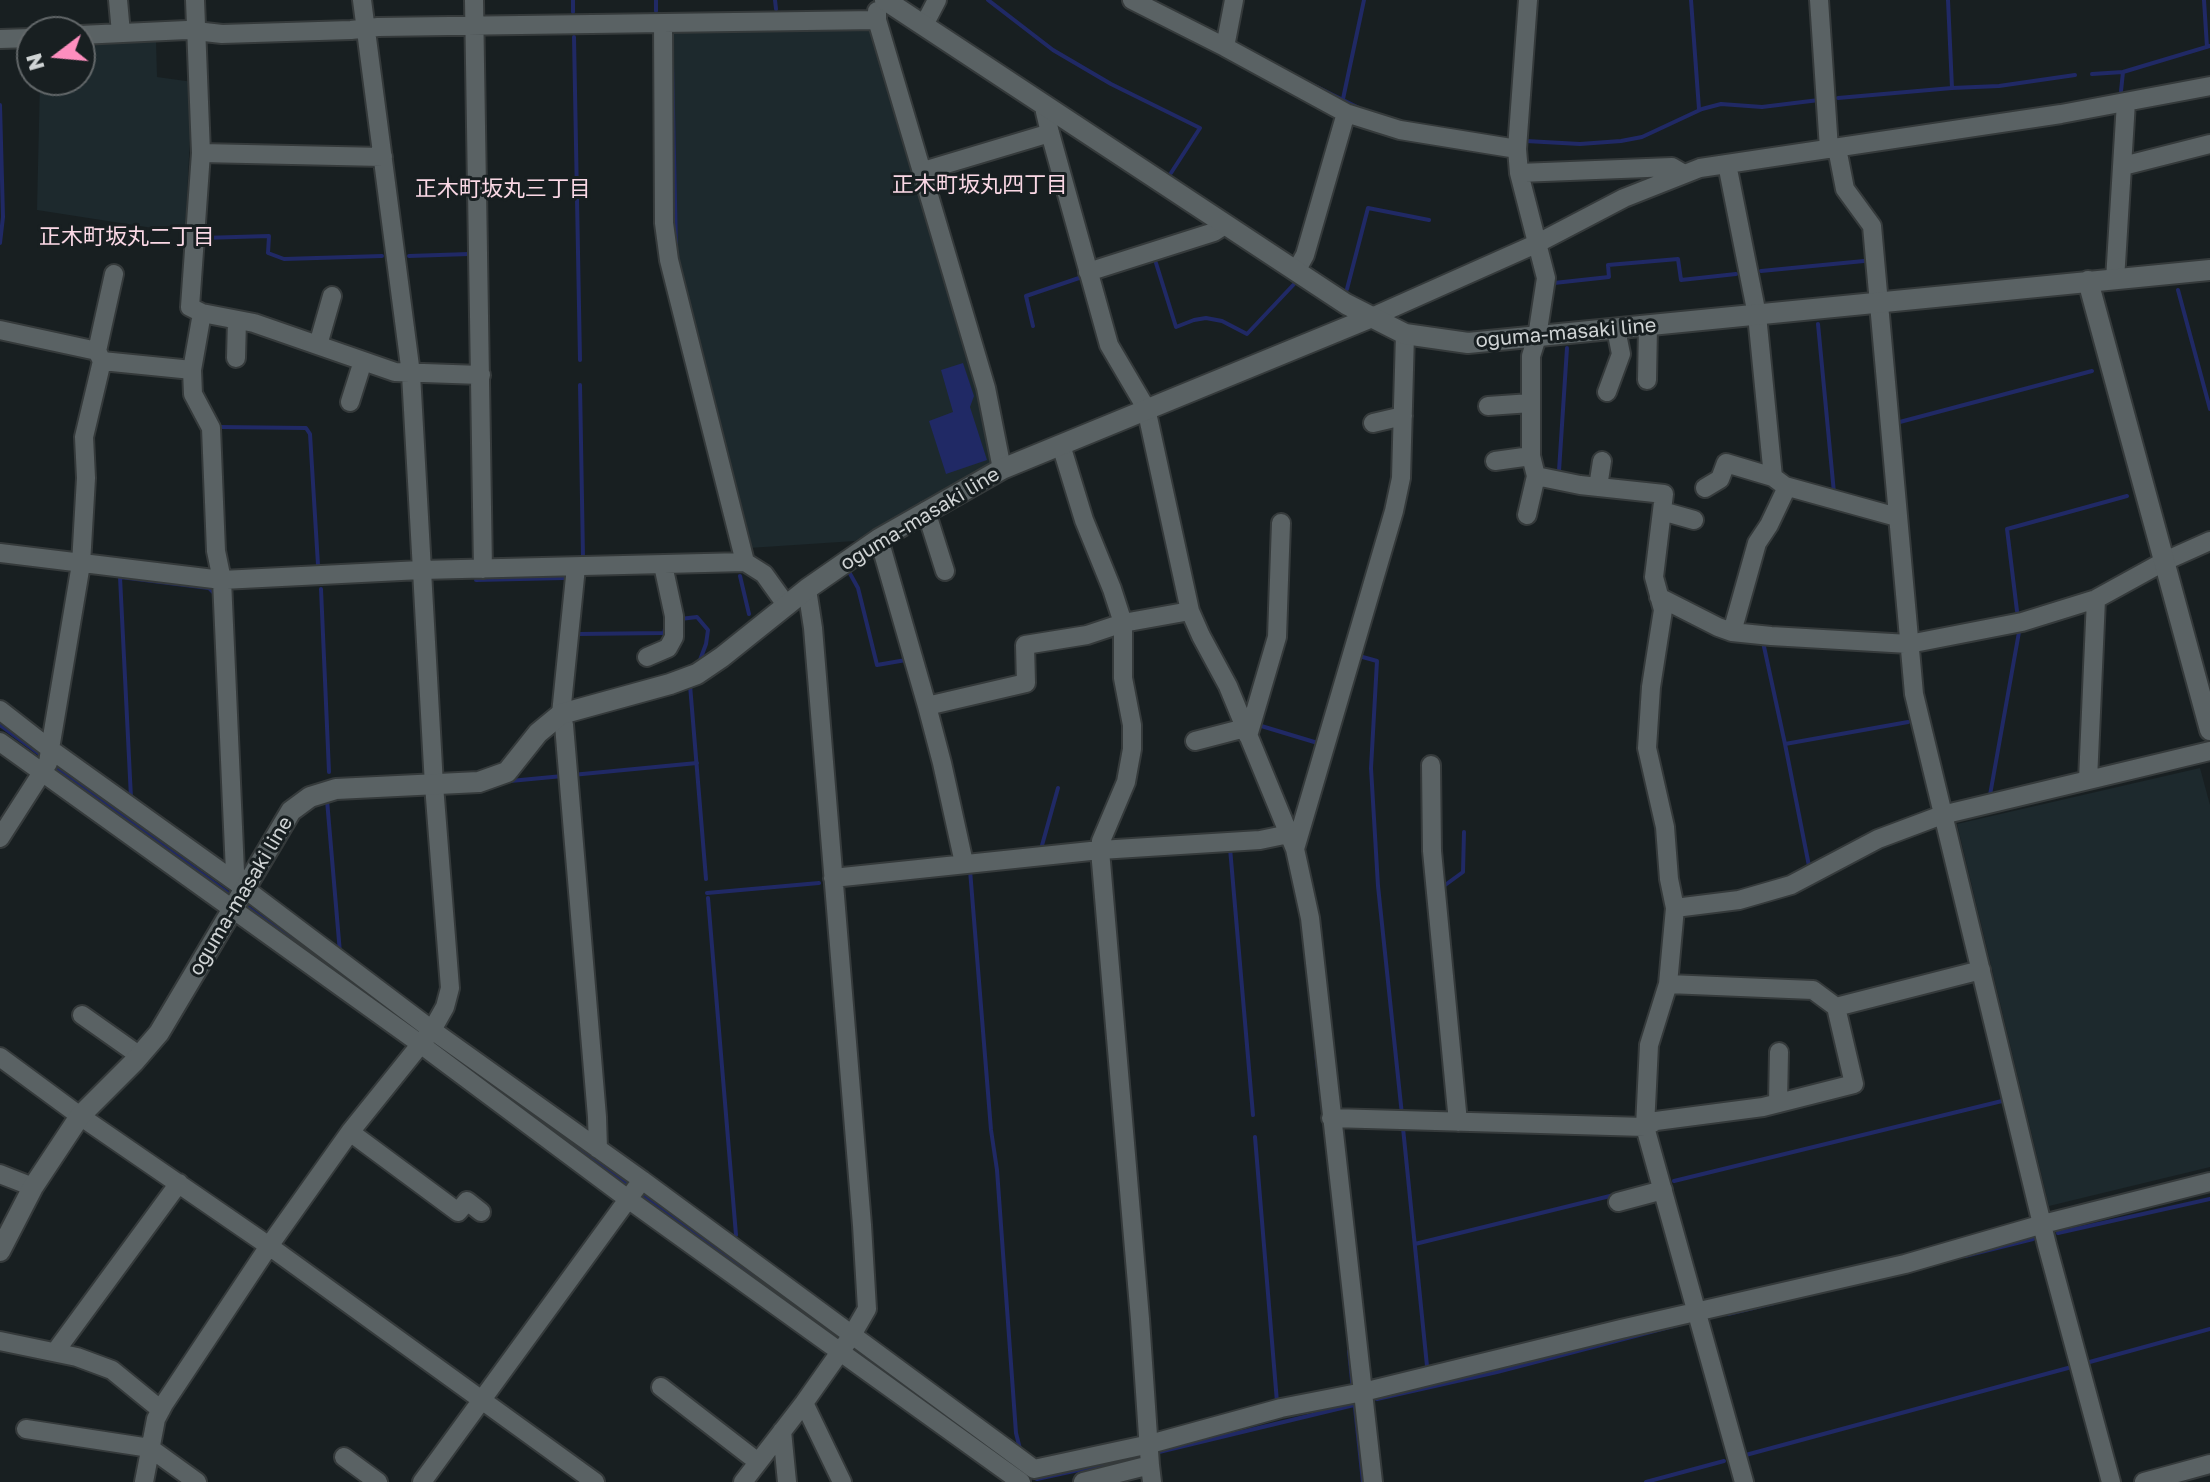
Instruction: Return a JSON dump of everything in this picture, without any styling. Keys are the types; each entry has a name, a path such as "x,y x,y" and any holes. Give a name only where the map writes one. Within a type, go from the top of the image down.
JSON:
{"main road":[{"path":"885,0 1346,304 1372,317"},
{"name":"oguma-masaki line","path":"0,1251 33,1187 80,1116 159,1033 291,811 310,797 336,789 479,782 507,772 538,733 561,714 697,674 807,589 879,539 1002,469 1372,317 1405,334 1468,343 2210,270"},
{"path":"2088,281 2210,730"}],"street":[{"path":"118,0 121,33"},
{"path":"195,0 201,153 190,307 202,313 254,323 395,372 481,375"},
{"path":"144,1482 156,1419 161,1410 269,1246 350,1132 426,1036 445,1007 450,988 434,785 411,374 362,0"},
{"path":"474,0 483,569"},
{"path":"879,0 877,20 986,388 1002,469"},
{"path":"924,25 937,0"},
{"path":"1132,0 1346,113 1400,130 1517,149"},
{"path":"1225,47 1234,0"},
{"path":"1527,515 1536,476 1531,456 1531,356 1546,278 1519,173 1517,149 1528,0"},
{"path":"1819,0 1833,148 1845,189 1872,226 1914,694 2047,1245 2111,1482"},
{"path":"258,14 258,33"},
{"path":"96,34 877,20"},
{"path":"663,24 664,223 669,260 745,562"},
{"path":"1372,317 1538,243 1624,198 1700,168 2061,114 2210,86"},
{"path":"2115,280 2126,102"},
{"path":"1046,107 1050,133 1109,345 1146,408 1190,611 1228,686 1292,842 1310,918 1373,1482"},
{"path":"1296,271 1305,255 1346,113"},
{"path":"923,171 1050,133"},
{"path":"2123,166 2210,144"},
{"path":"201,153 383,157"},
{"path":"1727,164 1757,315 1780,482 1769,525 1757,543 1732,632"},
{"path":"1519,173 1672,167 1684,174"},
{"path":"1088,272 1214,232 1225,225"},
{"path":"0,838 48,763 81,564 86,478 84,437 114,274"},
{"path":"318,345 332,296"},
{"path":"202,313 192,370 193,394 211,428 216,551 222,580 235,872 244,888"},
{"path":"236,358 237,320"},
{"path":"1647,380 1648,326"},
{"path":"1607,392 1621,354 1616,329"},
{"path":"0,330 100,356 192,370"},
{"path":"1292,842 1394,511 1401,478 1405,334"},
{"path":"350,402 363,361"},
{"path":"1488,406 1531,403"},
{"path":"1373,423 1403,416"},
{"path":"1061,445 1084,520 1123,623 1123,678 1132,725 1132,749 1126,782 1100,850 1151,1473 1083,1482"},
{"path":"1495,461 1531,456"},
{"path":"1598,487 1602,461"},
{"path":"1705,488 1720,479 1726,463 1897,517"},
{"path":"1536,476 1664,494 1654,577 1663,610 1651,687 1647,748 1665,827 1669,879 1675,908 1668,984 1649,1045 1645,1127 1744,1482"},
{"path":"926,511 945,571"},
{"path":"1662,511 1694,520"},
{"path":"1246,732 1277,637 1281,523"},
{"path":"879,539 942,763 964,863"},
{"path":"1659,597 1732,632 1909,644 2022,622 2096,599 2165,561 2210,541"},
{"path":"0,553 222,580 421,570 745,562 764,574 787,606"},
{"path":"647,657 668,648 674,637 674,616 663,565"},
{"path":"576,567 561,714 598,1149"},
{"path":"743,1482 804,1403 867,1309 814,644 807,589"},
{"path":"2088,780 2096,599"},
{"path":"927,706 1026,683 1025,645 1087,635 1123,623 1190,611"},
{"path":"0,710 244,888 628,1199 1021,1482"},
{"path":"1195,741 1246,732"},
{"path":"0,742 233,908 598,1149 1034,1469 1150,1444 1281,1408 1363,1392 1905,1264 2043,1224 2210,1182"},
{"path":"1675,908 1739,900 1791,885 1878,839 1942,815 2210,751"},
{"path":"1431,765 1432,851 1458,1122"},
{"path":"833,878 1100,850 1260,840 1292,842"},
{"path":"1836,1007 1981,970"},
{"path":"1331,1118 1645,1127 1656,1121 1763,1107 1854,1084 1836,1007 1813,990 1668,984"},
{"path":"82,1015 140,1056"},
{"path":"1778,1103 1779,1052"},
{"path":"0,1057 269,1246 587,1480"},
{"path":"350,1132 458,1212 467,1201 481,1212"},
{"path":"0,1174 33,1187"},
{"path":"422,1482 642,1180"},
{"path":"55,1352 179,1183"},
{"path":"1618,1202 1663,1190"},
{"path":"0,1341 77,1357 112,1370 161,1410"},
{"path":"661,1387 758,1462"},
{"path":"804,1403 842,1482"},
{"path":"26,1429 150,1448 197,1482"},
{"path":"782,1431 787,1482"},
{"path":"344,1457 378,1482"},
{"path":"2144,1482 2210,1464"}],"shaded area":[{"path":"874,28 981,397 992,463 989,468 855,541 749,548 673,253 669,30"},
{"path":"156,40 157,77 193,82 185,233 37,210 40,96 96,96 96,41"},
{"path":"963,363 974,396 970,407 987,460 946,474 929,421 953,412 941,370"},
{"path":"2200,768 2210,805 2210,1167 2049,1206 1957,824"}],"waterway":[{"path":"573,0 573,12"},
{"path":"656,0 656,11"},
{"path":"775,0 776,9"},
{"path":"988,0 1053,50 1111,84 1200,128 1171,173"},
{"path":"1343,99 1364,0"},
{"path":"1691,0 1699,109"},
{"path":"1948,0 1952,88"},
{"path":"2204,0 2207,47"},
{"path":"574,37 580,360"},
{"path":"2123,72 2210,46"},
{"path":"672,63 676,247"},
{"path":"2092,74 2123,72 2121,91"},
{"path":"1838,98 1999,86 2075,75"},
{"path":"1301,79 1361,109"},
{"path":"1526,141 1580,144 1621,141 1642,137 1702,109 1721,104 1762,107 1819,100"},
{"path":"0,105 3,217 0,243"},
{"path":"1347,289 1368,208 1429,220"},
{"path":"202,238 269,236 268,253 284,259 382,256"},
{"path":"409,256 469,254"},
{"path":"1554,283 1609,277 1608,265 1678,259 1681,280 1736,274"},
{"path":"1761,271 1864,261"},
{"path":"1156,263 1176,327 1206,318 1222,321 1247,334 1296,282"},
{"path":"1033,326 1026,296 1079,278"},
{"path":"2178,290 2210,409"},
{"path":"1818,324 1834,493"},
{"path":"1559,471 1567,348"},
{"path":"1896,423 2092,371"},
{"path":"580,385 583,557"},
{"path":"219,427 306,428 310,434 318,565"},
{"path":"2017,611 2007,529 2127,496"},
{"path":"848,570 858,588 877,665 906,660"},
{"path":"740,576 749,614"},
{"path":"131,798 120,577 209,588 214,593"},
{"path":"476,580 564,578"},
{"path":"321,589 329,772"},
{"path":"680,619 697,617 708,630 700,660"},
{"path":"578,631 578,634 664,633 666,624"},
{"path":"1990,795 2019,632"},
{"path":"1763,642 1785,744"},
{"path":"1359,656 1377,661 1371,768 1378,886 1402,1115"},
{"path":"690,685 706,879"},
{"path":"1809,866 1785,744 1908,722"},
{"path":"0,725 38,753"},
{"path":"1258,725 1321,744"},
{"path":"572,775 697,763"},
{"path":"59,769 227,892"},
{"path":"510,781 563,776"},
{"path":"1041,849 1058,788"},
{"path":"327,800 340,953"},
{"path":"1441,888 1463,872 1464,832"},
{"path":"1229,848 1253,1115"},
{"path":"970,870 997,1170 1016,1433 1020,1449"},
{"path":"707,893 819,883"},
{"path":"708,898 736,1235"},
{"path":"249,908 421,1033"},
{"path":"432,1041 625,1182"},
{"path":"1316,1052 1323,1111"},
{"path":"1674,1181 2002,1101"},
{"path":"1403,1128 1427,1366"},
{"path":"1255,1137 1277,1402"},
{"path":"1415,1244 1614,1195"},
{"path":"645,1197 840,1339"},
{"path":"2058,1233 2210,1199"},
{"path":"1965,1256 2033,1239"},
{"path":"1728,1314 1774,1303"},
{"path":"1377,1399 1497,1372 1685,1323"},
{"path":"2086,1363 2210,1329"},
{"path":"1349,1351 1353,1390"},
{"path":"859,1353 986,1446"},
{"path":"1742,1456 2068,1368"},
{"path":"1354,1398 1363,1482"},
{"path":"1159,1452 1354,1405"},
{"path":"1030,1475 1037,1479 1143,1456"},
{"path":"1646,1482 1724,1461"}],"district":[{"name":"正木町坂丸四丁目","path":"980,185"},
{"name":"正木町坂丸三丁目","path":"503,189"},
{"name":"正木町坂丸二丁目","path":"127,237"}]}
